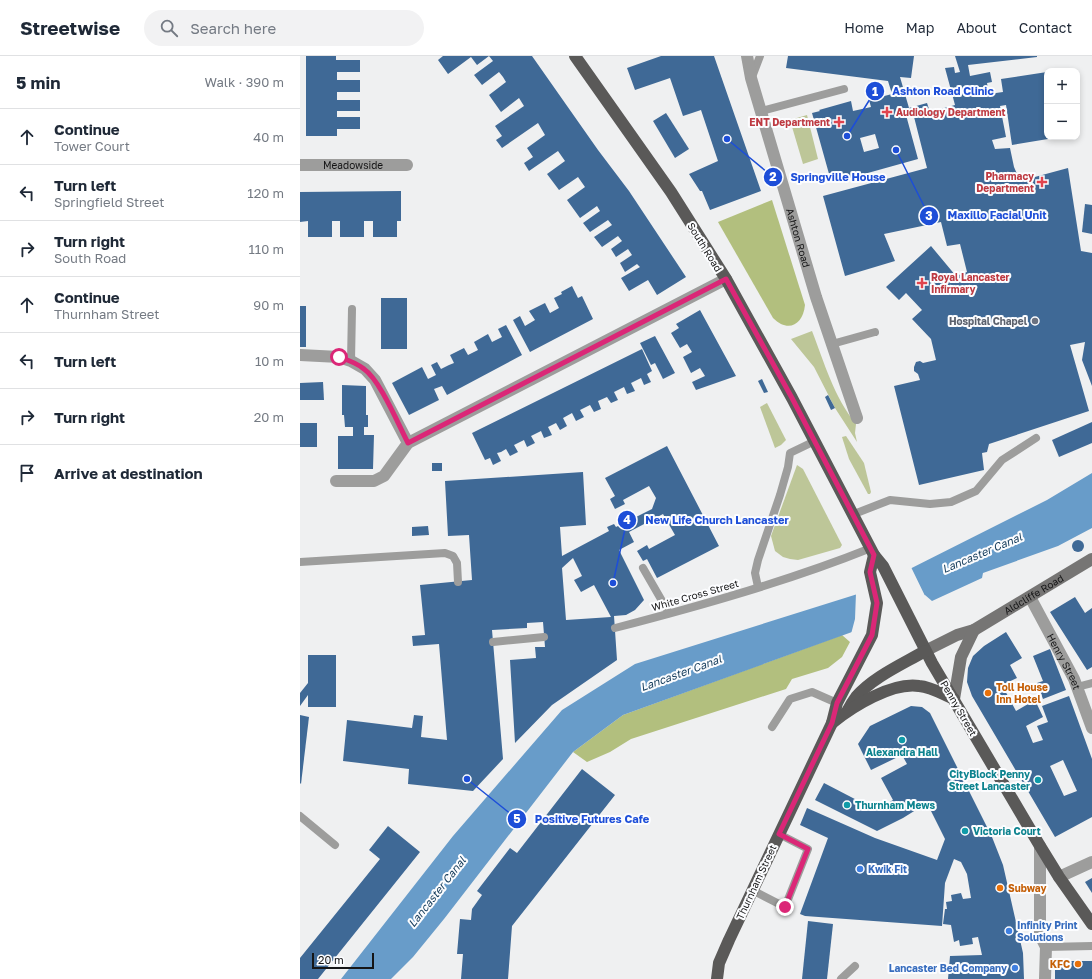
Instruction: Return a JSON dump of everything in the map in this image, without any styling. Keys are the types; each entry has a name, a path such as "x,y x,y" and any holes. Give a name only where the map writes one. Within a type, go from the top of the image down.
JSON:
{"main road":[{"name":"South Road","path":"575,56 671,192 726,279 815,441 872,551 883,566"},
{"name":"Thurnham Street","path":"717,979 719,963 728,940 832,723 837,703 863,654 872,632 877,603 870,572 872,551"},
{"name":"Penny Street","path":"883,566 910,616 925,650 1040,846 1059,877 1092,924"},
{"name":"Thurnham Street","path":"847,711 856,697 881,676 925,650"},
{"name":"Thurnham Street","path":"832,723 847,711 886,691 909,686 919,686 933,689 954,699"}],"street":[{"name":"Ashton Road","path":"747,56 751,78 816,297 857,418"},
{"name":"Meadowside","path":"300,165 407,166"},
{"path":"336,481 374,481 384,476 408,443 726,279"},
{"path":"300,355 339,357 351,361 365,369 375,380 408,443"},
{"name":"Aldcliffe Road","path":"925,650 957,635 974,630 1092,559"},
{"name":"Henry Street","path":"1030,597 1074,679 1092,728"},
{"path":"954,699 961,657 974,630"},
{"path":"1040,846 1040,935 1046,947 1045,979"},
{"path":"1059,877 1092,862"}],"lane":[{"path":"751,78 760,56"},
{"path":"762,111 844,89"},
{"path":"351,361 352,310"},
{"path":"832,344 875,332"},
{"path":"854,514 890,500 930,504 951,502 976,491 1002,460 1036,438"},
{"path":"758,587 755,573 758,560 780,495 788,467 790,453 815,441"},
{"name":"White Cross Street","path":"615,628 758,587 849,556 872,551"},
{"path":"300,562 445,553 453,556 457,563 458,582"},
{"path":"643,568 669,613"},
{"path":"493,642 544,637"},
{"path":"1077,686 1092,683"},
{"path":"772,727 790,698 812,692 837,703"},
{"path":"300,816 335,845"},
{"path":"752,890 785,907 808,849 779,834"},
{"path":"1046,947 1092,946"},
{"path":"841,979 855,966"}],"green space":[{"path":"807,115 818,159 803,164 790,120"},
{"path":"772,200 805,305 804,312 798,322 789,326 779,323 773,318 718,222"},
{"path":"812,331 825,367 836,391 848,414 856,424 855,433 857,442 835,408 814,367 791,339"},
{"path":"767,403 786,440 775,448 760,407"},
{"path":"846,436 864,463 871,492 870,494 868,494 849,459 842,437"},
{"path":"797,465 803,469 842,545 840,548 798,560 783,557 775,551 771,536"},
{"path":"842,635 850,642 842,657 828,668 792,679 786,689 631,739 610,752 587,762 573,752 623,715"}],"water":[{"name":"Lancaster Canal","path":"1092,473 1092,528 1058,546 983,573 982,578 932,601 925,595 852,632 623,715 573,752 444,919 413,957 391,979 341,979 453,836 562,710 635,664 864,592 1047,500"}],"pier":[{"path":"911,567 927,600 925,598 851,634 855,619 856,593"}],"building":[{"path":"306,56 336,56 336,60 360,60 360,72 337,72 337,80 360,80 360,92 337,92 337,100 360,100 360,111 337,111 337,117 360,117 360,129 337,129 337,136 306,136"},
{"path":"443,56 489,56 477,65 471,57 448,74 438,60"},
{"path":"489,56 532,56 598,150 629,191 686,277 657,295 648,280 629,291 621,278 640,267 637,264 625,272 620,263 632,255 628,249 616,257 611,249 622,241 618,236 602,247 594,237 612,225 608,220 590,232 583,223 600,211 597,206 580,218 567,200 585,187 578,177 559,190 547,174 565,161 558,151 529,171 524,163 533,157 527,148 545,135 538,123 502,148 496,140 502,136 495,126 524,106 519,98 501,112 489,95 506,82 503,77 499,72 482,85 474,75 493,61"},
{"path":"661,56 714,56 761,191 710,210 702,191 700,191 689,174 718,161 701,110 683,116 670,78 635,90 627,68"},
{"path":"788,56 914,56 911,78 900,77 909,108 927,103 930,112 955,105 945,68 954,67 955,73 960,72 955,56 1037,56 968,65 970,76 990,72 992,82 987,83 989,94 1003,92 1001,79 1044,72 1044,140 1012,145 1006,105 1000,106 1006,137 992,140 995,149 1010,148 1014,167 1020,181 1068,168 1081,251 1092,253 1092,386 1082,360 1085,342 1070,345 1089,411 989,444 987,452 982,453 984,470 919,485 894,386 920,380 918,374 914,371 916,362 920,361 923,363 936,360 931,339 912,319 922,310 906,293 899,300 886,287 931,246 956,276 967,272 960,244 947,246 941,222 884,234 895,261 845,276 823,196 927,168 913,113 906,115 918,159 839,181 838,179 831,181 812,113 851,101 853,111 871,107 869,100 892,94 888,81 786,68","holes":["875,134 879,148 864,152 860,138"]},
{"path":"666,113 689,149 675,158 653,121"},
{"path":"401,191 401,221 397,221 397,237 373,237 373,221 364,221 364,237 340,237 340,221 332,221 332,237 308,237 308,221 300,222 300,192"},
{"path":"1085,204 1092,205 1092,234 1082,232"},
{"path":"572,286 578,298 582,296 593,319 530,352 513,320 520,316 525,326 535,320 529,311 545,303 550,313 559,308 554,298"},
{"path":"381,298 407,298 407,349 381,349"},
{"path":"300,306 306,306 306,347 300,347"},
{"path":"700,310 736,376 696,390 692,382 705,376 700,368 691,373 683,357 692,352 687,344 680,348 671,333 679,328 676,324"},
{"path":"506,325 522,355 447,395 442,386 434,389 439,400 409,415 392,383 422,367 428,379 436,375 431,365 437,362 441,369 454,363 450,355 464,348 468,355 478,350 474,342 488,334 492,342 502,337 498,329"},
{"path":"655,336 675,373 663,379 655,363 651,365 640,343"},
{"path":"642,349 652,371 647,374 651,382 644,385 641,378 631,383 635,391 627,394 624,387 614,392 618,400 611,403 607,397 598,401 601,409 594,412 590,405 580,410 584,417 576,421 572,413 563,418 567,426 560,430 556,423 548,427 552,435 544,438 541,431 531,436 535,443 527,447 524,440 514,445 518,452 510,456 506,449 497,453 501,461 493,465 490,458 485,460 472,433"},
{"path":"762,379 768,392 764,393 758,381"},
{"path":"323,382 324,400 300,400 300,383"},
{"path":"342,385 366,386 366,415 368,415 368,427 364,427 364,435 374,435 373,469 338,469 338,436 353,436 353,427 345,427 344,415 342,415"},
{"path":"828,395 835,408 831,410 825,397"},
{"path":"1092,422 1092,443 1059,457 1052,440"},
{"path":"300,423 317,423 317,447 300,447"},
{"path":"667,446 719,546 657,578 647,559 643,561 637,551 647,545 649,549 675,535 663,514 629,532 634,542 619,550 644,600 635,610 626,615 614,616 617,660 552,705 515,743 510,660 536,658 535,647 545,647 543,622 527,623 527,628 492,630 503,759 473,791 408,784 409,769 343,761 347,720 412,728 414,715 423,716 421,737 447,740 439,644 413,646 412,636 425,635 420,585 472,580 469,535 448,536 445,481 583,472 586,525 560,527 562,556 609,531 607,527 614,524 616,527 652,509 656,498 649,486 623,500 625,504 615,509 610,499 615,496 605,478","holes":["573,558 582,576 574,580 581,592 594,585 611,617 566,620 562,568"]},
{"path":"432,463 442,463 442,471 432,471"},
{"path":"428,526 429,535 412,536 412,527"},
{"path":"1076,540 1080,540 1084,546 1080,552 1076,552 1072,548 1072,544"},
{"path":"1075,597 1085,613 1092,608 1092,667 1087,670 1050,612"},
{"path":"1006,632 1022,658 1010,665 1017,678 1002,685 1016,711 1035,700 1043,717 1026,726 1033,743 1043,740 1037,726 1048,722 1042,706 1069,696 1092,759 1092,817 1055,837 972,696 967,682 968,668 973,656 984,646","holes":["1063,760 1077,791 1064,796 1050,766"]},
{"path":"1050,649 1066,690 1043,699 1037,683 1043,681 1033,656"},
{"path":"308,655 336,655 336,707 308,707 308,695 300,706 300,693 308,683"},
{"path":"911,706 922,707 930,713 992,837 1003,865 1023,953 1024,979 948,979 950,956 982,955 978,937 972,938 973,944 960,946 959,940 954,942 951,925 943,924 945,909 947,909 946,902 952,901 951,895 961,893 963,899 971,898 967,874 961,862 954,859 945,883 942,926 805,916 800,914 828,838 800,825 807,808 875,838 937,860 945,839 927,803 903,818 877,831 815,800 824,783 876,810 893,800 881,778 907,764 902,755 871,770 858,744 870,726"},
{"path":"300,715 309,717 301,784 300,783"},
{"path":"582,769 615,795 512,926 508,979 461,979 463,954 457,954 460,919 471,920 472,909 482,895 477,891 510,848 517,853"},
{"path":"388,826 420,852 318,979 300,979 300,958 380,859 369,850"},
{"path":"1092,878 1092,893 1085,882"},
{"path":"808,921 833,924 827,979 802,979"},
{"path":"1055,961 1092,961 1092,979 1055,979"}],"place":[{"name":"Audiology Department","path":"887,112"},
{"name":"ENT Department","path":"839,122"},
{"name":"Ashton Road Clinic","path":"847,136"},
{"name":"Springville House","path":"727,139"},
{"name":"Maxillo Facial Unit","path":"896,150"},
{"name":"Pharmacy Department","path":"1042,182"},
{"name":"Royal Lancaster Infirmary","path":"922,283"},
{"name":"Hospital Chapel","path":"1035,321"},
{"name":"New Life Church Lancaster","path":"613,583"},
{"name":"Toll House Inn Hotel","path":"988,693"},
{"name":"Alexandra Hall","path":"902,740"},
{"name":"Positive Futures Cafe","path":"467,779"},
{"name":"CityBlock Penny Street Lancaster","path":"1038,780"},
{"name":"Thurnham Mews","path":"847,805"},
{"name":"Victoria Court","path":"965,831"},
{"name":"Kwik Fit","path":"860,869"},
{"name":"Subway","path":"1000,888"},
{"name":"Infinity Print Solutions","path":"1009,931"},
{"name":"KFC","path":"1078,964"},
{"name":"Lancaster Bed Company","path":"1015,968"}],"route":[{"path":"339,357 351,361 365,369 375,380 408,443 726,279 792,398 854,514 874,555 870,572 877,603 872,635 837,703 832,723 779,834 808,849 785,907"}]}
